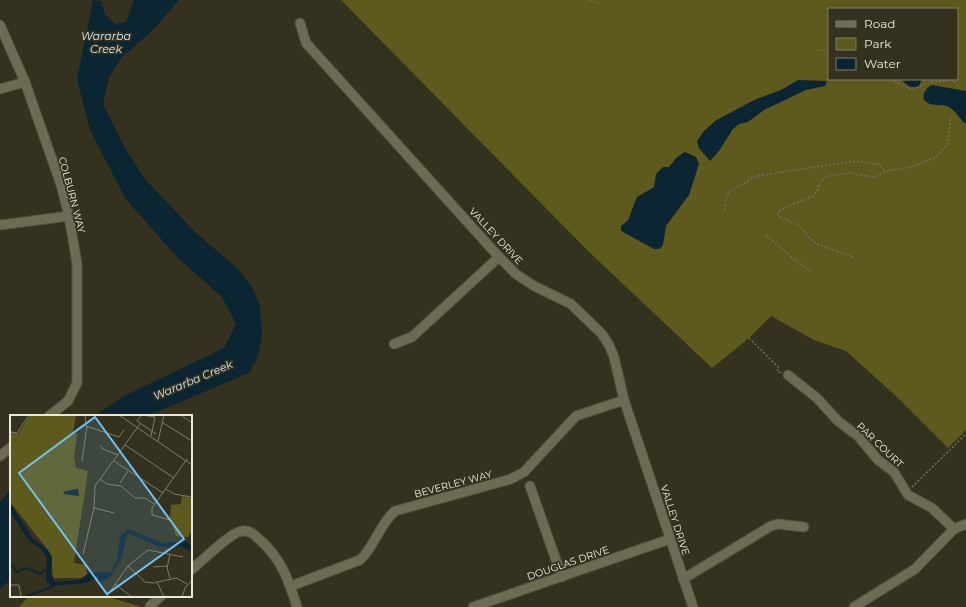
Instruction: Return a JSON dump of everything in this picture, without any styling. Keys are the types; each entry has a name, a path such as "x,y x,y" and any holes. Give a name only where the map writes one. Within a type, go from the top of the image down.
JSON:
{"street":[{"name":"VALLEY DRIVE","path":"300,23 306,43 499,257 516,274 534,286 571,304 602,334 614,357 624,400 693,607"},
{"name":"COLBURN WAY","path":"0,25 25,82 61,185 69,216 77,264 77,383 68,401 50,415"},
{"path":"0,89 25,82"},
{"path":"0,225 69,216"},
{"path":"394,344 412,336 499,257"},
{"name":"PAR COURT","path":"788,375 817,398 838,421 858,436 878,460 894,472 906,493"},
{"name":"BEVERLEY WAY","path":"291,586 360,560 367,554 386,518 395,511 511,479 524,472 576,416 624,400"},
{"path":"0,456 10,448"},
{"path":"530,486 562,577"},
{"path":"906,493 932,508 954,529"},
{"path":"683,579 771,526 778,524 804,527"},
{"path":"854,607 915,570 954,529 966,524"},
{"path":"192,569 233,534 242,531 251,532 277,558 291,586 297,607"},
{"name":"DOUGLAS DRIVE","path":"473,607 670,540"},
{"path":"150,606 160,597"}],"path":[{"path":"590,0 600,4"},
{"path":"819,50 828,51"},
{"path":"893,80 912,89 917,89 927,83 952,80 960,88"},
{"path":"854,257 817,244 810,239 800,226 782,218 778,215 778,213 783,208 813,196 817,191 820,182 827,176 849,173 874,177 886,172 919,165 940,154 949,140 951,116"},
{"path":"725,210 725,201 730,191 757,176 856,161 878,164 886,172"},
{"path":"766,235 797,262 811,271"},
{"path":"749,338 778,368 777,371 788,375"},
{"path":"906,493 966,434"}],"green space":[{"path":"341,0 966,0 966,430 948,448 897,397 846,351 814,340 771,316 749,338 712,368 588,251"},
{"path":"28,597 108,597 142,607 19,607"}],"water":[{"name":"Wararba Creek","path":"93,0 101,1 105,14 115,24 126,22 134,0 179,0 153,30 121,58 109,77 103,104 125,148 145,179 196,233 237,268 252,287 260,305 262,334 258,357 249,373 149,415 96,415 124,396 224,348 236,324 222,297 177,257 125,198 90,130 77,79"},
{"path":"798,80 827,81 825,86 806,90 764,110 748,122 739,124 733,129 719,151 710,161 699,148 697,141 704,131 715,121 754,100 781,90"},
{"path":"902,80 922,80 919,86 911,87"},
{"path":"932,85 966,91 966,124 950,107 944,105 933,105 924,100 925,91"},
{"path":"685,152 696,157 699,164 689,195 666,226 663,245 659,249 654,249 621,231 621,226 628,220 637,197 654,187 656,174 663,167 669,167 677,157"},
{"path":"10,490 10,578 9,581 0,589 0,502"}]}
